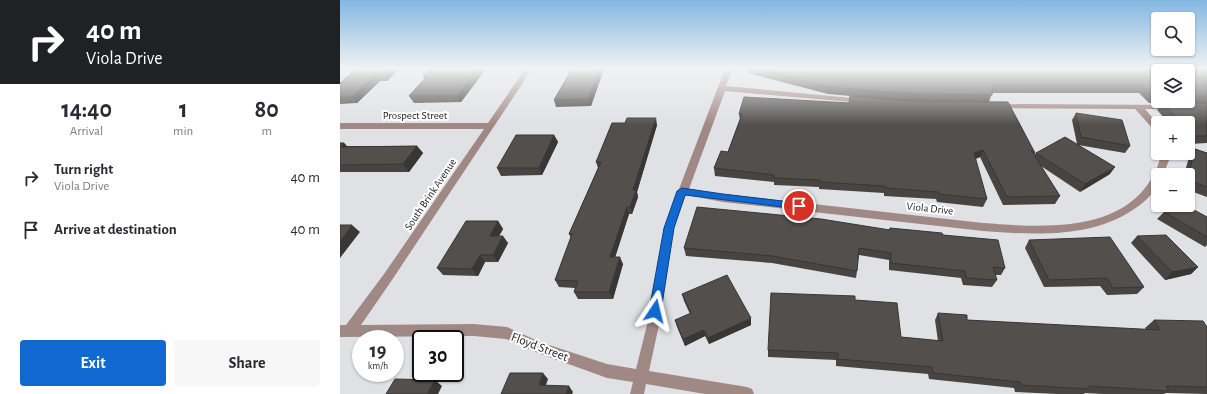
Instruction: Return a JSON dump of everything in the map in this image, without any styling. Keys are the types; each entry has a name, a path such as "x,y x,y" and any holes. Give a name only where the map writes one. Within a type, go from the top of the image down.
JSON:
{"street":[{"name":"South Brink Avenue","path":"345,331 388,278 516,87"},
{"path":"637,394 653,325 669,228 722,88 872,102"},
{"path":"989,106 1151,106"},
{"path":"1137,106 1151,121"},
{"name":"Prospect Street","path":"340,126 490,126"},
{"name":"Viola Drive","path":"682,191 723,198 999,228 1048,230 1092,224 1115,216 1141,198 1151,185"},
{"name":"Floyd Street","path":"345,331 474,330 507,333 538,347 607,371 641,378 747,394"}],"building":[{"path":"340,87 362,87 352,97 340,97"},
{"path":"417,87 463,87 457,96 409,96"},
{"path":"561,87 593,87 588,99 554,100"},
{"path":"833,87 993,87 992,95 913,94"},
{"path":"1145,87 1151,87 1151,93"},
{"path":"1195,87 1207,87 1207,96 1195,96"},
{"path":"850,96 913,101 1008,102 1035,153 1031,150 1060,196 1007,197 983,150 974,153 987,199 939,194 939,192 886,188 885,186 820,182 820,180 774,178 774,175 714,168 721,151 728,152 742,114 739,114 744,97 849,103"},
{"path":"1195,103 1207,103 1207,136 1195,135 1195,116 1175,116 1167,108 1195,108"},
{"path":"1076,113 1122,120 1130,146 1081,137"},
{"path":"627,118 656,118 633,190 636,190 630,207 627,207 610,257 620,257 609,292 574,292 578,281 555,280 572,234 569,234 601,162 596,162 612,123 625,123"},
{"path":"516,135 554,135 539,168 497,168"},
{"path":"1065,137 1115,167 1085,184 1036,153"},
{"path":"340,143 344,143 341,147 417,146 403,164 340,165"},
{"path":"1195,149 1207,153 1207,187 1195,183 1195,168 1190,168 1192,160 1195,160"},
{"path":"697,207 821,219 890,230 890,228 998,240 1005,268 993,267 997,280 966,278 965,271 891,263 891,253 859,248 857,271 772,256 684,248"},
{"path":"1195,210 1207,217 1207,237 1164,212 1195,212"},
{"path":"466,221 498,221 490,236 503,236 493,255 480,255 472,269 437,268"},
{"path":"340,225 352,225 340,241"},
{"path":"1166,235 1198,267 1172,272 1137,236"},
{"path":"1110,237 1144,287 1113,288 1107,278 1049,280 1029,240"},
{"path":"727,275 751,318 708,338 704,330 683,339 675,320 691,313 682,294"},
{"path":"771,293 855,296 855,300 897,303 901,337 943,341 938,313 967,315 967,320 1160,330 1154,320 1203,321 1207,327 1207,387 1166,386 1169,391 1089,386 1090,389 1021,385 1020,382 933,373 932,367 838,359 838,353 768,350"},
{"path":"510,373 543,373 539,385 569,386 566,394 501,394"},
{"path":"404,379 412,379 412,382 434,382 427,394 386,394 393,382 404,382"}],"route":[{"path":"655,311 669,228 682,191 723,198 799,206"}]}
